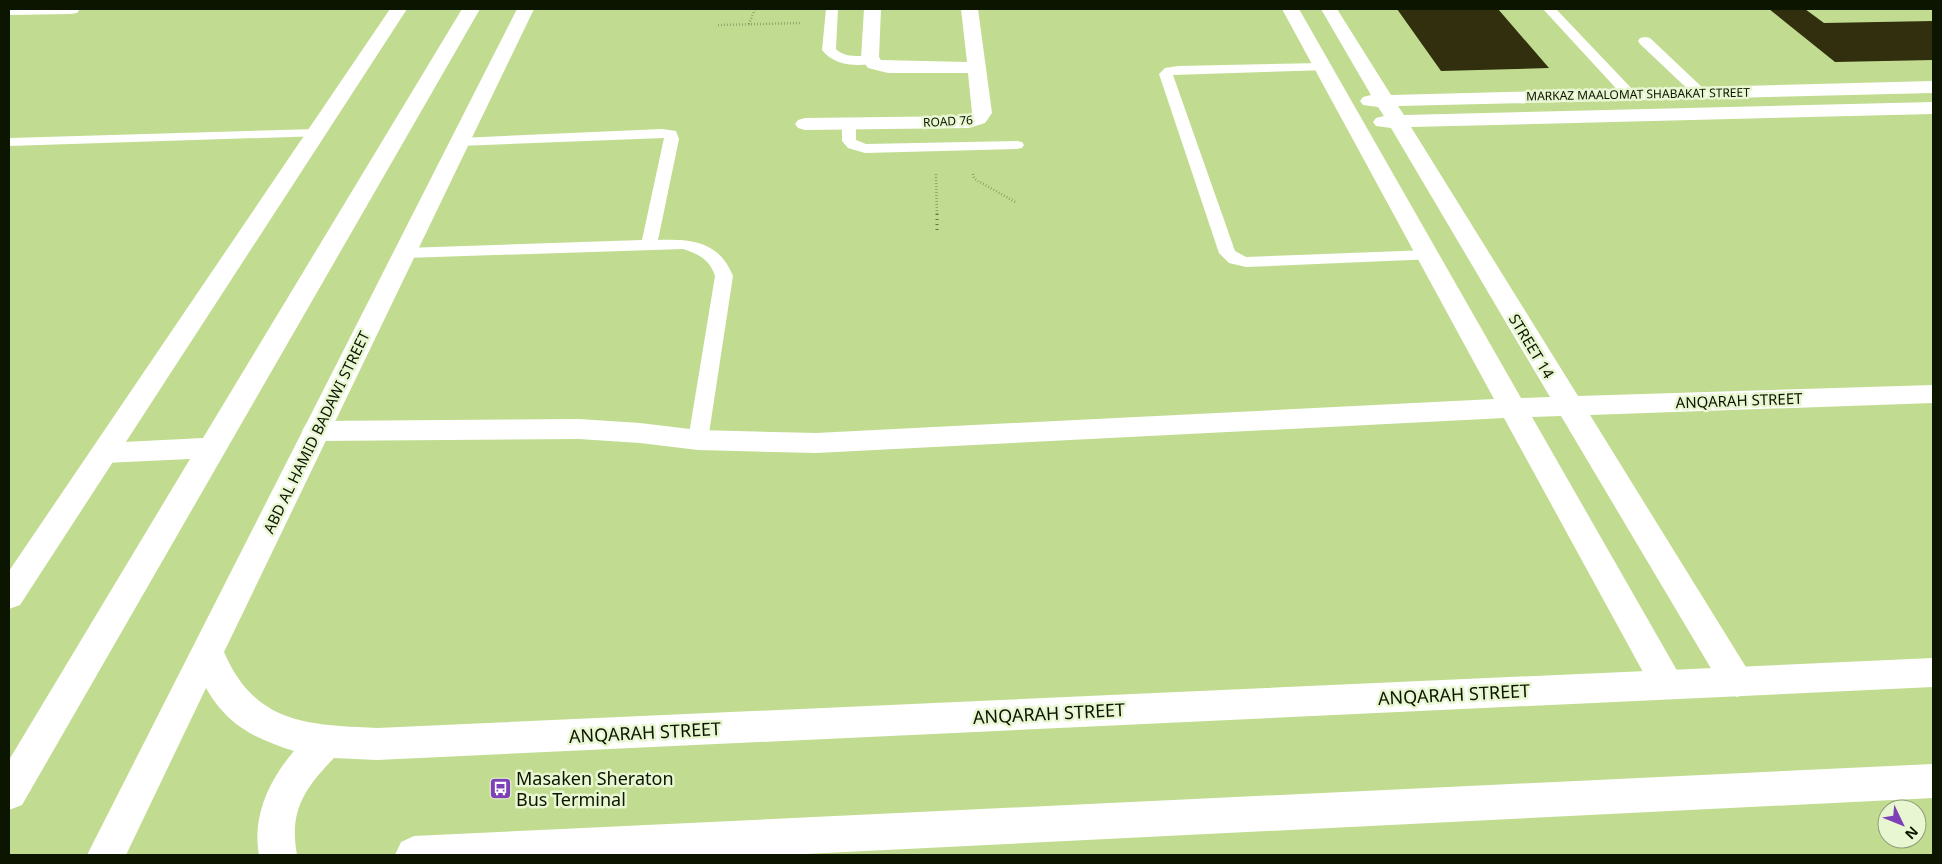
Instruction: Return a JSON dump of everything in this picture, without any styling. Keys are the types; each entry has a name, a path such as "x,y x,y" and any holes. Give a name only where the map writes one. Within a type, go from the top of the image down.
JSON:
{"street":[{"path":"9,10 71,9"},
{"path":"9,596 398,9"},
{"path":"9,793 471,9"},
{"name":"ABD AL HAMID BADAWI STREET","path":"106,855 526,9"},
{"path":"872,9 870,60 874,64 882,67 976,68"},
{"name":"ROAD 76","path":"805,124 969,122 978,120 982,114 970,9"},
{"path":"1290,9 1667,684"},
{"name":"STREET 14","path":"1329,9 1736,682"},
{"name":"MARKAZ MAALOMAT SHABAKAT STREET","path":"1348,112 1385,100 1933,87"},
{"name":"MARKAZ MAALOMAT SHABAKAT STREET","path":"1348,112 1398,122 1933,108"},
{"name":"ANQARAH STREET","path":"316,431 579,429 640,433 698,440 816,443 1514,408 1933,394"},
{"path":"104,453 212,448"},
{"name":"ANQARAH STREET","path":"207,651 214,674 223,687 245,712 267,726 286,733 325,742 387,744 1933,673"},
{"path":"278,855 276,848 276,825 283,802 293,780 325,742"},
{"path":"414,855 1933,781"}],"lane":[{"path":"1549,9 1629,94"},
{"path":"832,16 829,50 832,55 848,60 870,60"},
{"path":"1645,41 1700,93"},
{"path":"1323,66 1178,70 1170,71 1166,74 1227,253 1235,259 1246,262 1428,255"},
{"path":"848,123 850,141 858,147 872,149 1017,145"},
{"path":"10,142 316,133"},
{"path":"459,142 671,134 672,139 649,245"},
{"path":"405,253 684,244 698,248 718,260 724,276 698,440"}],"path":[{"path":"749,24 755,9"},
{"path":"718,24 749,24 832,16"},
{"path":"974,146 974,178 1017,202"},
{"path":"936,147 937,234"}],"building":[{"path":"1397,9 1498,9 1549,68 1441,71"},
{"path":"1769,9 1805,9 1824,23 1933,21 1933,60 1835,62"}],"place":[{"name":"Masaken Sheraton Bus Terminal","path":"500,788"}]}
